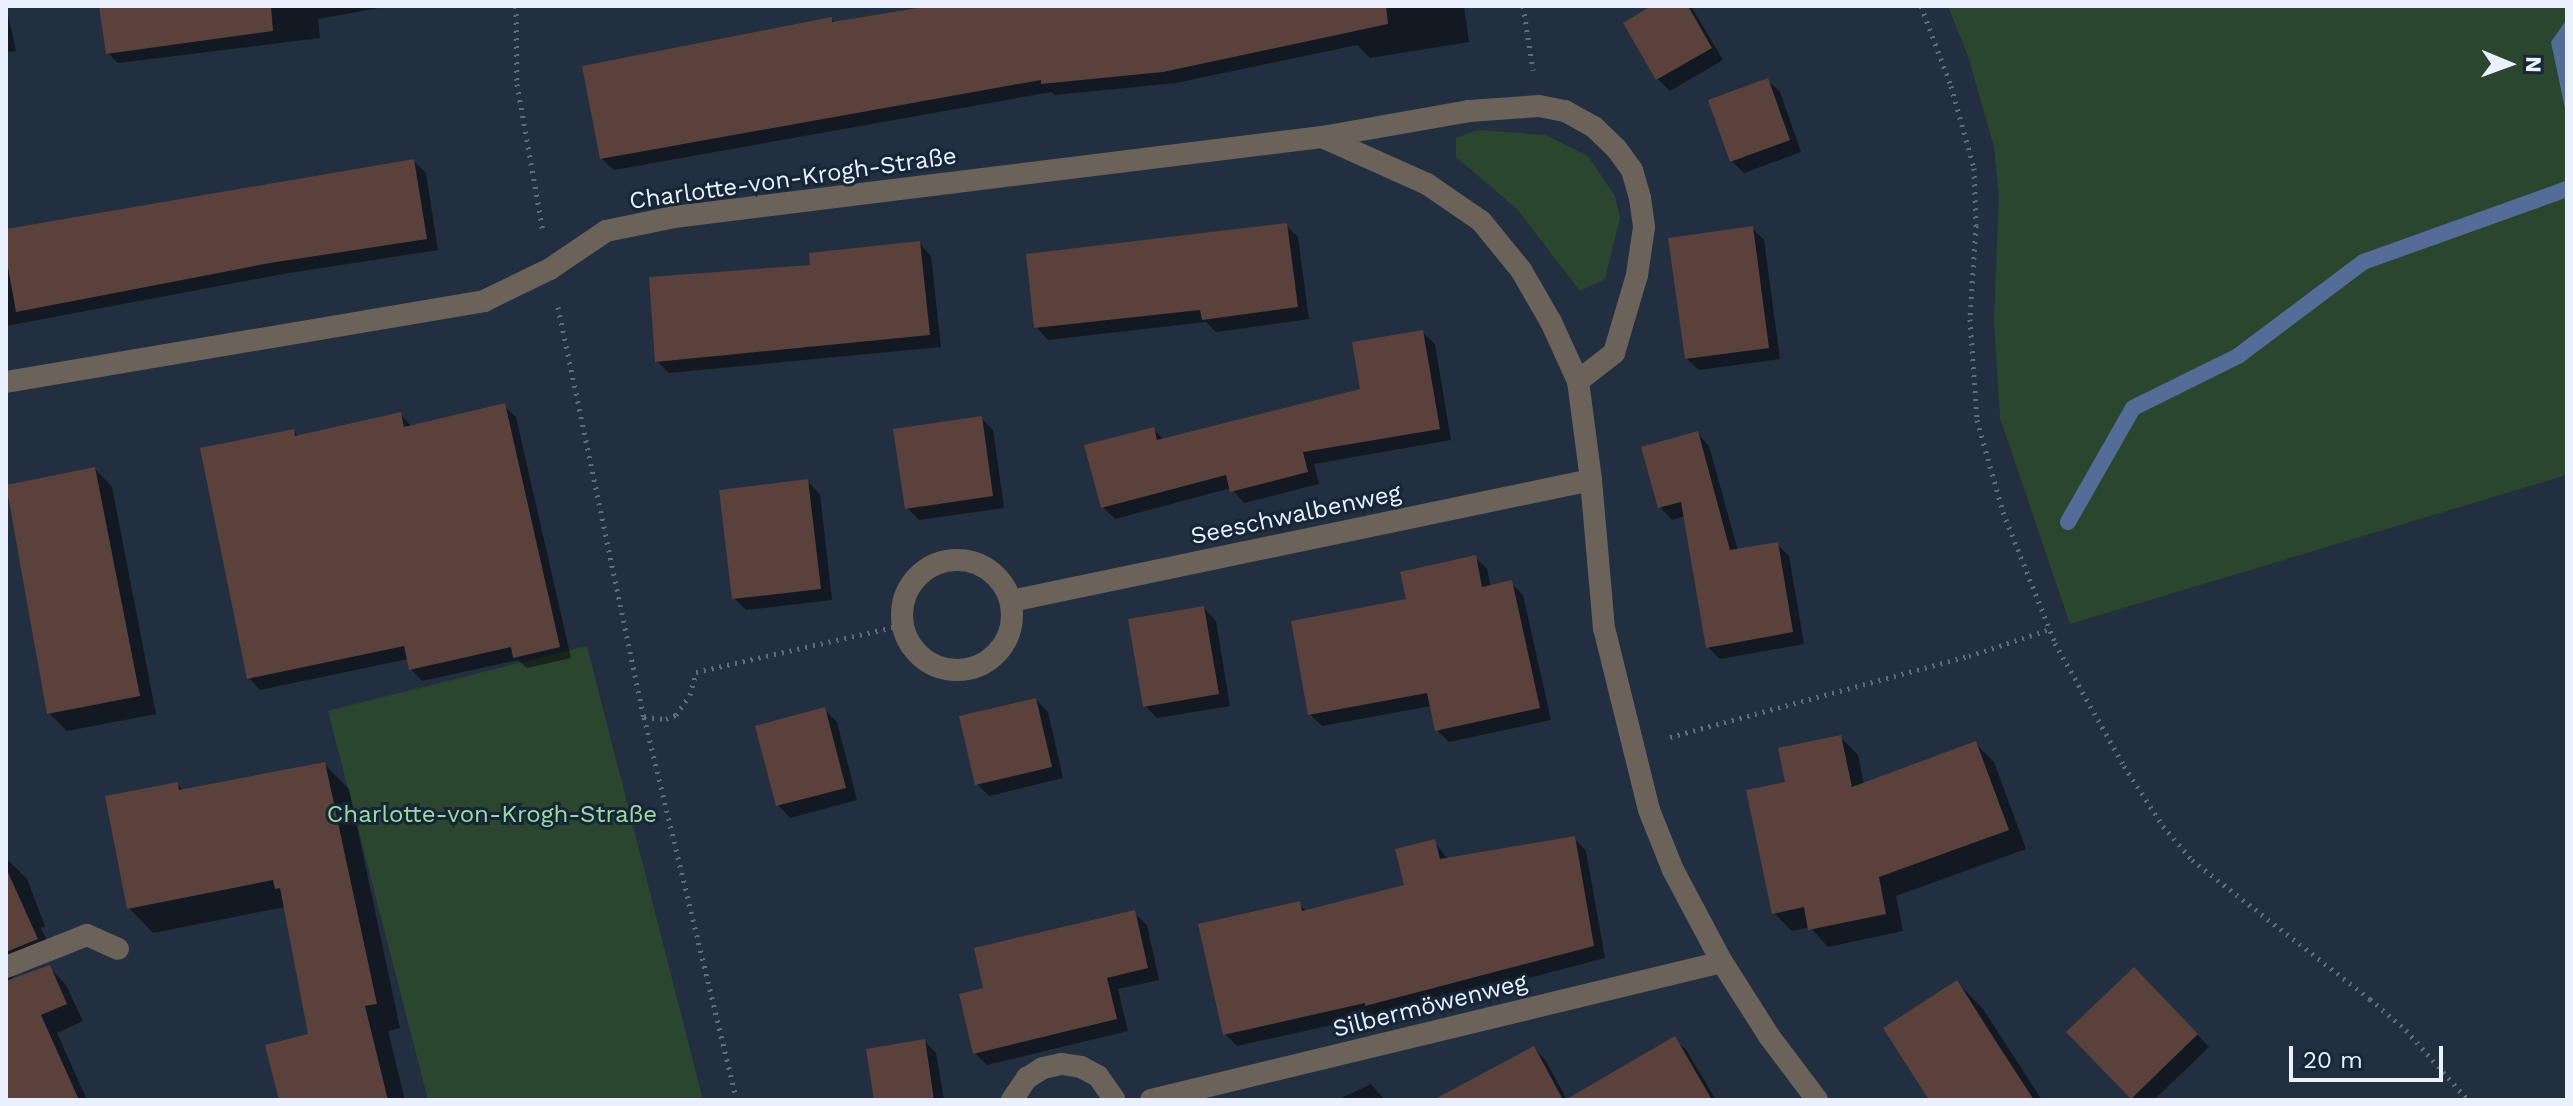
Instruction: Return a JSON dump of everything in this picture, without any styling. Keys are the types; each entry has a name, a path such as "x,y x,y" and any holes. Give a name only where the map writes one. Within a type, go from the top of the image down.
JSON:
{"street":[{"name":"Charlotte-von-Krogh-Straße","path":"6,382 484,301 550,269 606,231 674,217 1322,137 1469,111 1539,106 1565,111 1594,127 1632,170 1640,198 1644,227 1637,275 1614,353 1578,381"},
{"path":"1322,137 1427,184 1481,221 1521,270 1551,322 1578,381 1591,480 1604,628 1649,810 1673,870 1722,962 1769,1036 1817,1100"},
{"name":"Seeschwalbenweg","path":"1011,601 1591,480"},
{"path":"958,559 992,571 1011,601 1010,629 998,653 983,664 965,670 947,669 929,663 915,652 903,625 903,600 910,583 923,570 940,562 958,559"},
{"path":"6,967 87,935 118,949"},
{"name":"Silbermöwenweg","path":"1151,1100 1722,962"},
{"path":"1012,1100 1027,1078 1043,1068 1062,1064 1081,1067 1098,1076 1115,1100"}],"path":[{"path":"516,6 517,84 550,269 644,717 737,1100"},
{"path":"1523,6 1539,106"},
{"path":"1921,6 1951,86 1974,168 1976,225 1970,319 1977,420 2003,512 2050,629 2124,766 2163,826 2192,860 2406,1030 2468,1100"},
{"path":"644,717 666,719 676,715 690,695 696,672 903,625"},
{"path":"1631,747 1869,685 2050,629"}],"green space":[{"path":"1948,6 2567,6 2567,475 2070,624 2000,418 1994,320 1999,197 1994,147 1968,56"},
{"path":"1478,130 1545,135 1588,156 1615,196 1620,218 1605,279 1580,291 1517,209 1456,157 1456,138"},
{"name":"Charlotte-von-Krogh-Straße","path":"587,646 703,1100 428,1100 328,711"}],"water":[{"path":"2567,19 2567,118 2551,42"}],"building":[{"path":"99,6 271,6 273,31 106,54"},
{"path":"930,6 1386,6 1388,24 1163,72 1041,84 1041,80 600,159 582,66 832,17 832,22"},
{"path":"1651,6 1688,6 1712,48 1656,80 1623,23"},
{"path":"1768,78 1790,140 1730,162 1708,100"},
{"path":"414,159 427,239 270,263 16,312 6,256 6,229"},
{"path":"1287,223 1298,307 1202,320 1200,310 1034,328 1026,254"},
{"path":"1753,226 1769,348 1685,359 1668,238"},
{"path":"920,241 930,335 655,362 649,277 810,265 809,253"},
{"path":"1423,330 1440,429 1303,452 1308,472 1230,492 1226,475 1101,508 1084,445 1154,427 1157,440 1360,389 1352,342"},
{"path":"505,403 560,647 513,658 511,647 409,670 404,646 247,679 200,448 294,429 295,436 401,412 404,427"},
{"path":"982,416 993,496 905,509 893,429"},
{"path":"1698,431 1730,550 1778,542 1793,632 1706,648 1681,502 1658,508 1641,447"},
{"path":"95,467 140,696 47,714 6,485"},
{"path":"808,479 821,589 732,599 719,490"},
{"path":"1476,555 1482,587 1512,580 1540,708 1435,731 1427,693 1308,715 1291,621 1406,599 1400,572"},
{"path":"1204,606 1219,694 1143,707 1128,619"},
{"path":"1036,698 1052,767 975,785 959,716"},
{"path":"825,707 846,788 776,806 755,726"},
{"path":"1841,735 1852,787 1976,741 2009,830 1879,877 1886,914 1808,930 1804,907 1772,914 1746,790 1785,782 1778,748"},
{"path":"325,762 377,1004 365,1006 388,1100 279,1100 265,1045 308,1034 280,888 275,889 273,880 127,909 105,796 178,782 179,790"},
{"path":"1575,836 1594,946 1365,1006 1365,1003 1223,1035 1198,924 1300,901 1302,911 1404,885 1395,849 1435,839 1440,859"},
{"path":"6,868 38,939 6,952"},
{"path":"1135,910 1148,968 1107,978 1117,1019 973,1054 959,994 983,988 974,948"},
{"path":"50,965 67,1004 41,1015 79,1100 6,1100 6,981"},
{"path":"2134,967 2198,1034 2131,1099 2066,1032"},
{"path":"1957,980 2034,1100 1929,1100 1883,1028"},
{"path":"1675,1036 1712,1100 1565,1100"},
{"path":"925,1039 934,1100 874,1100 866,1049"},
{"path":"1534,1046 1563,1100 1433,1100"}],"waterway":[{"path":"2068,522 2133,408 2238,356 2363,262 2567,189"}]}
